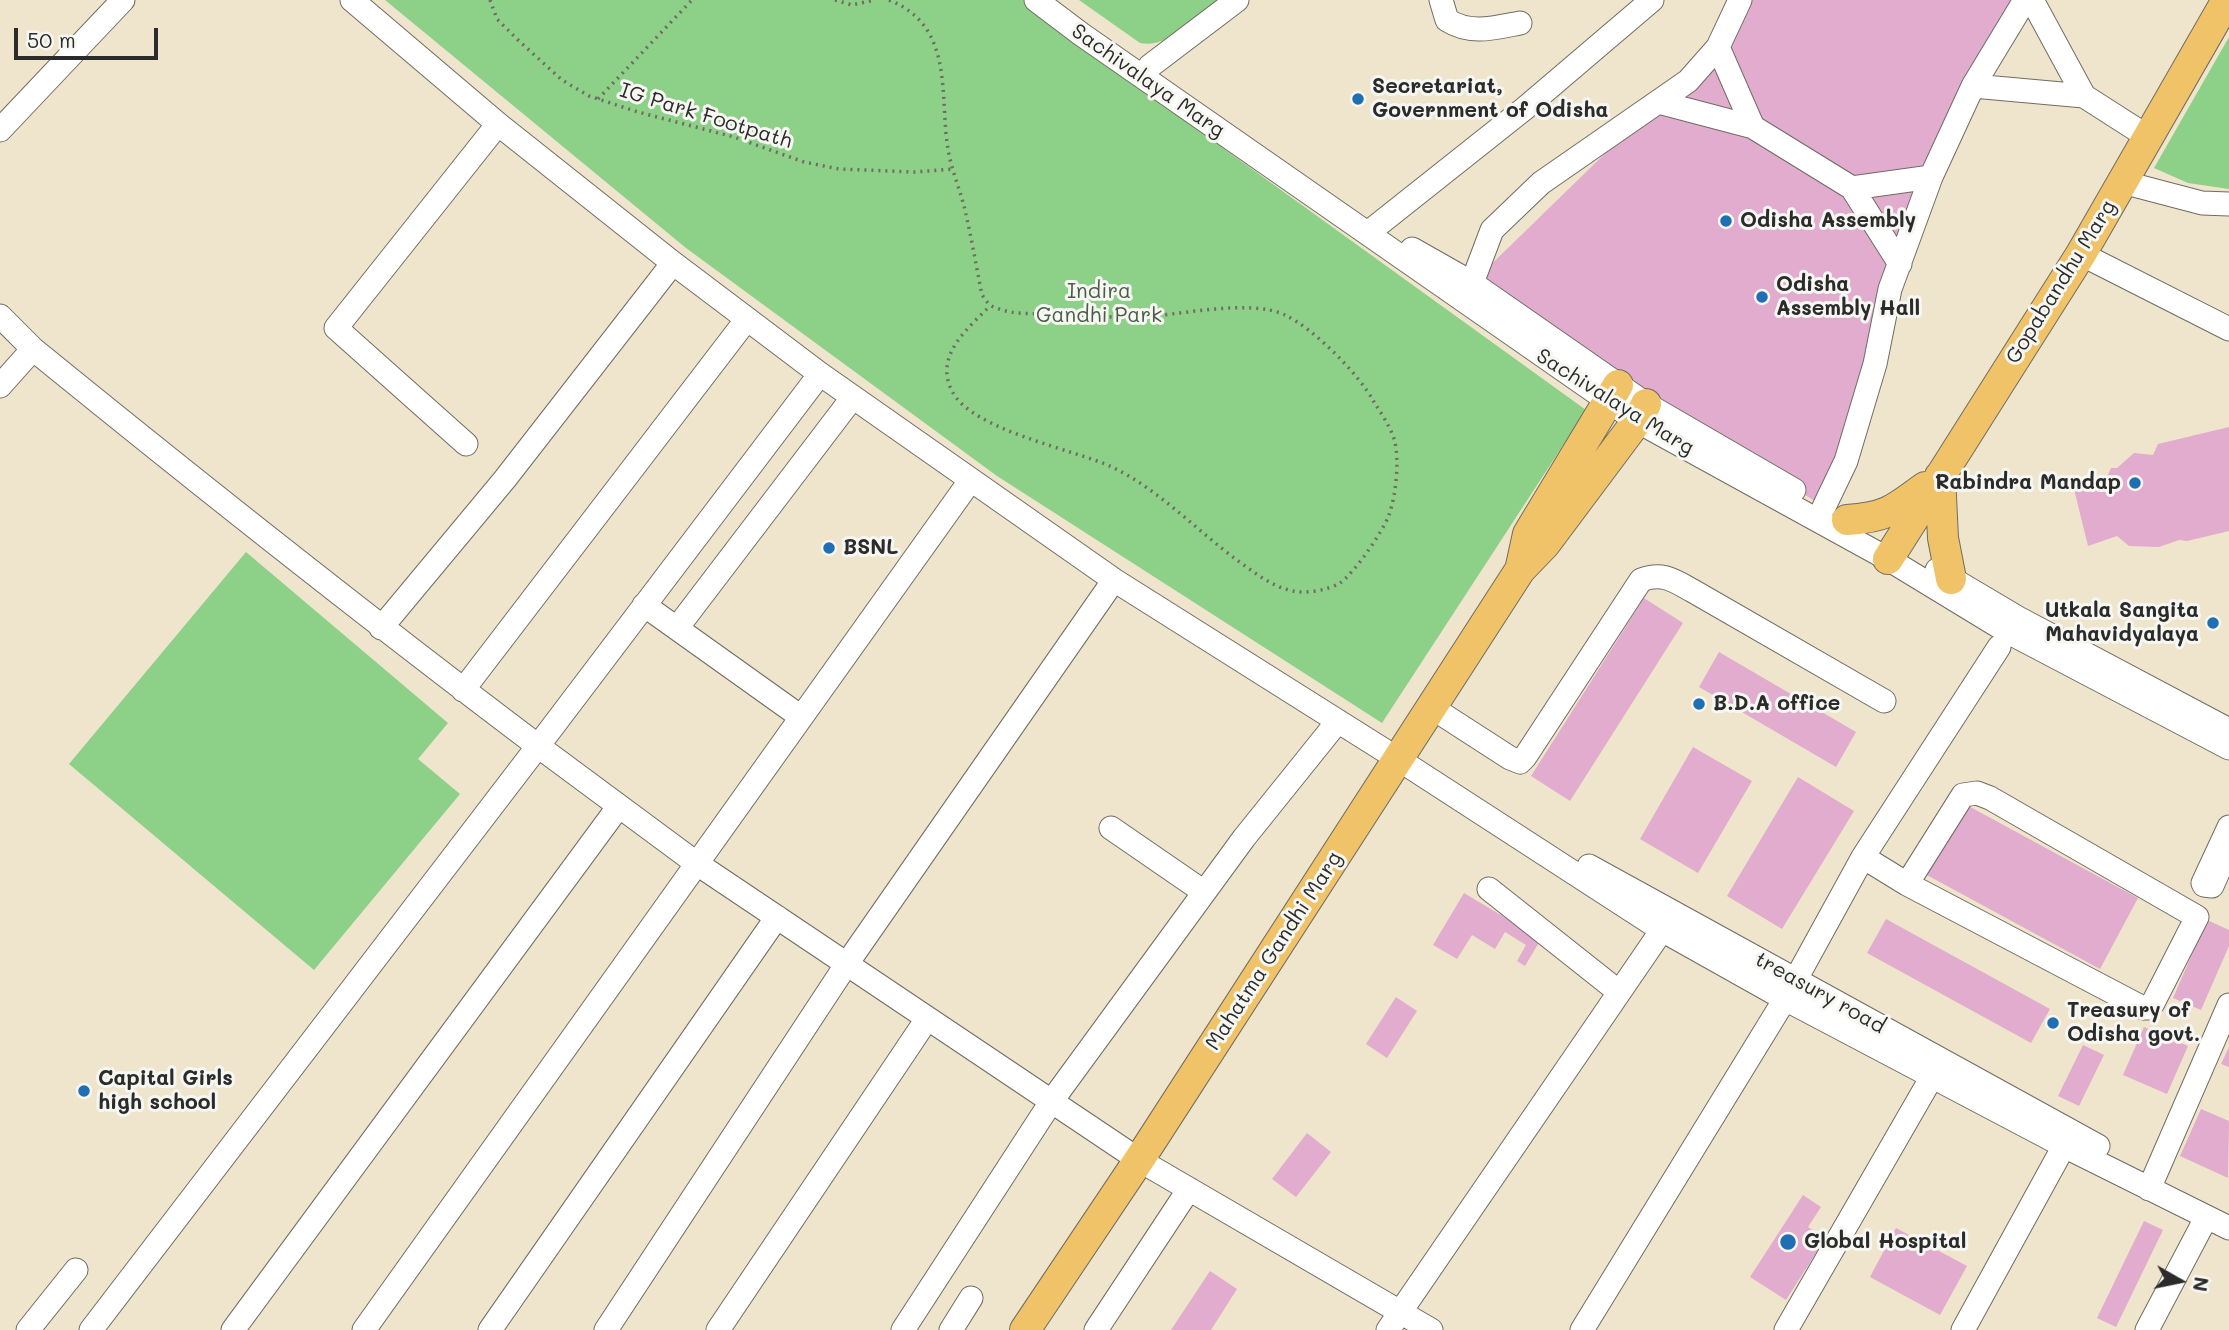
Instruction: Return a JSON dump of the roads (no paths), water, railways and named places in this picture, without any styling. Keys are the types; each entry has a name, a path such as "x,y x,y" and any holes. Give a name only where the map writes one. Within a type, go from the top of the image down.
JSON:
{"main road":[{"name":"Gopabandhu Marg","path":"1892,553 2081,254 2227,0"},
{"name":"Mahatma Gandhi Marg","path":"1520,570 1528,534 1613,394"},
{"name":"Mahatma Gandhi Marg","path":"1025,1330 1405,763 1431,707 1520,570 1545,544 1642,412"},
{"path":"1836,514 1873,518 1889,513 1940,476"},
{"path":"1940,476 1943,538 1951,579"}],"street":[{"path":"0,130 123,0"},
{"path":"352,0 498,124 673,263 820,374 1114,580 1662,929 1790,990 1933,1075 2064,1146 2152,1183 2218,1218 2229,1228"},
{"name":"Sachivalaya Marg","path":"1036,0 1081,34 1642,412 1892,553 1951,579 2018,618 2229,730"},
{"name":"Sachivalaya Marg","path":"1059,0 1374,228 1472,283 1613,394"},
{"path":"1150,66 1237,0"},
{"path":"1441,0 1447,20 1458,26 1485,30 1520,23"},
{"path":"1374,228 1524,109 1652,0"},
{"path":"1472,283 1492,230 1541,183 1688,81 1718,47 1740,0"},
{"path":"1836,514 1846,461 1875,364 1891,289 1931,177 1973,86 2025,0"},
{"path":"2032,0 2084,96"},
{"path":"1718,47 1753,127"},
{"path":"1973,86 2084,96 2148,137"},
{"path":"1658,102 1753,127 1852,188 1900,264"},
{"path":"466,444 336,328 498,124"},
{"path":"1852,188 1931,177"},
{"path":"2122,182 2202,203 2229,204"},
{"path":"2081,254 2229,329"},
{"path":"381,628 505,479 673,263"},
{"path":"0,317 33,349 381,628 696,863 1139,1160 1189,1189 1394,1321 1431,1330"},
{"path":"463,690 747,319"},
{"path":"0,386 33,349"},
{"path":"91,1330 820,374"},
{"path":"677,628 853,397"},
{"name":"Sachivalaya Marg","path":"1642,412 1836,514 2008,632 2229,748"},
{"path":"364,1330 970,481"},
{"path":"1431,707 1520,762 1641,580 1655,575 1683,585 1884,701"},
{"path":"606,1330 846,965 1114,580"},
{"path":"644,605 801,717"},
{"path":"1582,1330 1790,990 1863,857 1999,647"},
{"path":"903,1330 1051,1101 1244,838 1338,721"},
{"name":"treasury road","path":"1405,763 1790,990 2152,1183"},
{"path":"1907,884 1963,795 1977,793 2197,917"},
{"path":"233,1330 619,806"},
{"path":"2207,887 2203,883 2229,827"},
{"path":"1111,828 1204,892"},
{"path":"2207,887 2212,886 2229,848"},
{"path":"1863,857 1907,884 2143,1008 2148,1008 2153,1003 2197,917 2207,887"},
{"path":"1489,889 1619,992"},
{"path":"490,1330 777,917"},
{"path":"1394,1321 1662,929"},
{"path":"2152,1183 2229,1005"},
{"path":"718,1330 927,1019"},
{"path":"1786,1330 1933,1075"},
{"path":"1964,1330 2064,1146"},
{"path":"1096,1330 1189,1189"},
{"path":"2147,1330 2218,1218"},
{"path":"28,1330 76,1270"},
{"path":"950,1330 971,1298"}],"place":[{"name":"Secretariat, Government of Odisha","path":"1358,99"},
{"name":"Odisha Assembly","path":"1726,221"},
{"name":"Odisha Assembly Hall","path":"1762,297"},
{"name":"Rabindra Mandap","path":"2135,483"},
{"name":"BSNL","path":"829,548"},
{"name":"Utkala Sangita Mahavidyalaya","path":"2213,623"},
{"name":"B.D.A office","path":"1699,704"},
{"name":"Treasury of Odisha govt.","path":"2053,1023"},
{"name":"Capital Girls high school","path":"84,1091"},
{"name":"Global Hospital","path":"1788,1242"}],"park label":[{"name":"Indira Gandhi Park","path":"1099,304"}]}
